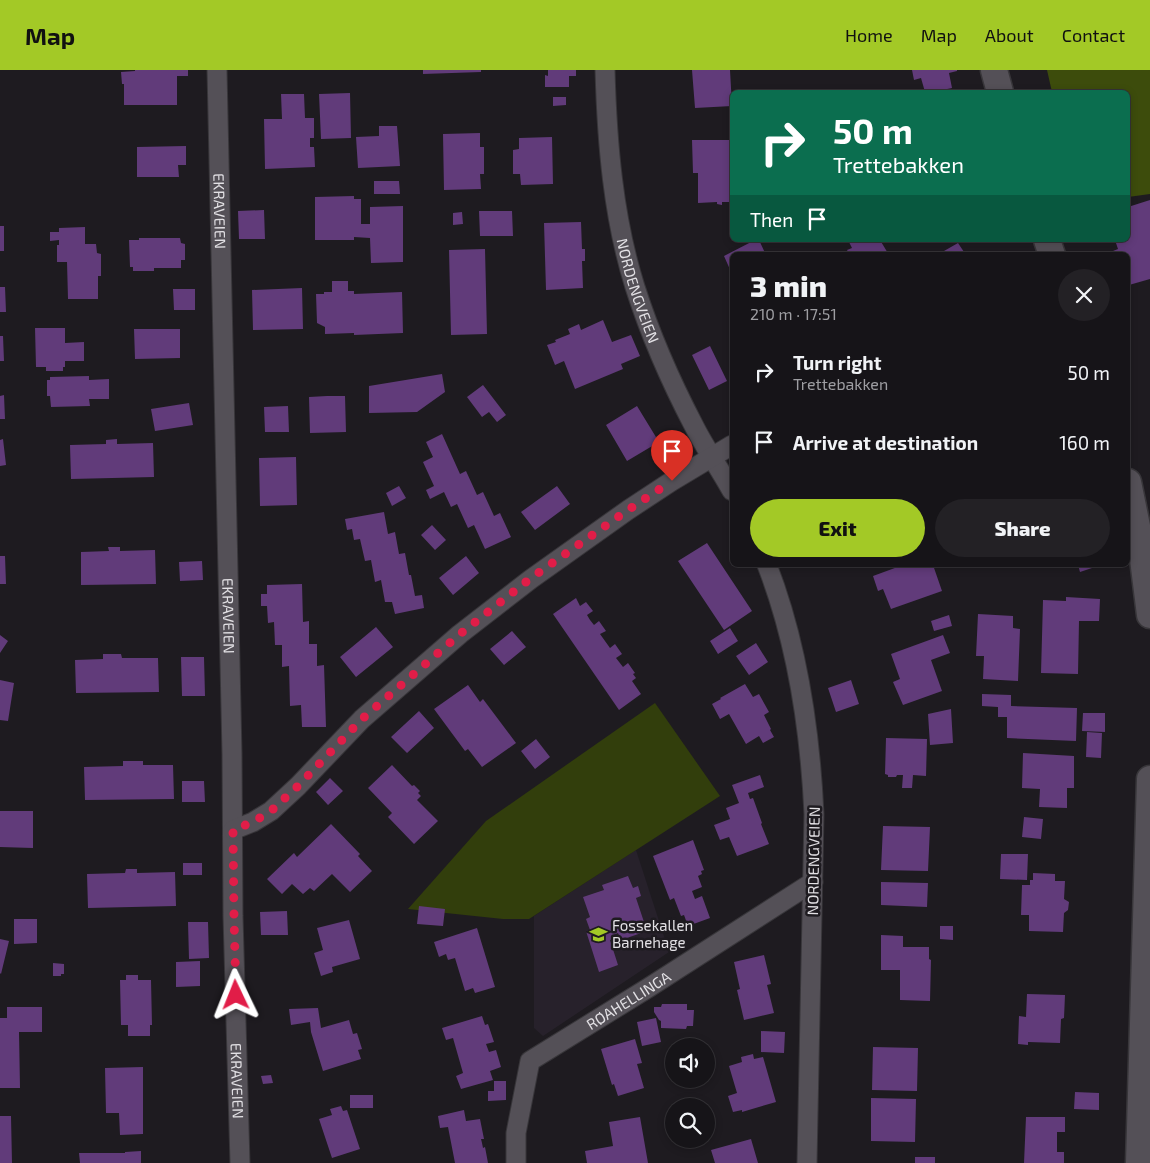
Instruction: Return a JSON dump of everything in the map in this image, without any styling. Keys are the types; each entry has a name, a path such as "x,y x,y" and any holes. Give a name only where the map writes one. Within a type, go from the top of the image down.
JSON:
{"main road":[{"path":"994,70 999,90"},
{"path":"1130,492 1142,551 1150,614"},
{"path":"1139,1163 1150,779"}],"street":[{"name":"EKRAVEIEN","path":"217,70 240,1163"},
{"name":"NORDENGVEIEN","path":"604,70 613,185 635,286 646,319 676,390 695,428 730,488"},
{"path":"233,830 253,822 271,811 298,786 362,719 460,634 531,578 628,510 730,446"},
{"name":"NORDENGVEIEN","path":"768,567 788,625 803,701 812,777 814,814 807,1163"},
{"name":"RØAHELLINGA","path":"516,1163 516,1133 530,1061 813,882"}],"shaded area":[{"name":"Fossekallen Barnehage","path":"636,850 669,952 543,1036 534,1028 534,916"}],"green space":[{"path":"1047,70 1150,70 1150,194 1130,197 1130,90 1052,90"},
{"path":"655,703 720,796 529,919 503,919 408,909 486,821"}],"building":[{"path":"135,70 188,70 188,76 177,76 177,105 124,105 124,84 122,84 121,72"},
{"path":"423,70 481,70 481,72 423,74"},
{"path":"548,70 576,70 576,76 569,76 569,87 545,87 545,75 548,76"},
{"path":"692,70 730,70 730,106 695,108"},
{"path":"912,70 957,70 949,73 952,88 924,90 921,78 914,80"},
{"path":"350,93 351,138 321,139 319,94"},
{"path":"281,94 304,94 305,118 314,118 314,138 310,138 310,147 314,147 315,167 265,169 264,119 282,119"},
{"path":"553,97 566,97 566,105 553,106"},
{"path":"379,126 397,126 400,166 358,168 356,137 379,136"},
{"path":"480,133 480,147 484,147 484,174 480,174 481,189 444,190 443,134"},
{"path":"552,137 553,184 521,185 520,174 513,174 513,150 519,149 519,138"},
{"path":"692,140 730,140 730,202 722,202 722,205 717,204 717,202 698,203 698,173 693,173"},
{"path":"186,146 186,165 178,165 179,177 137,177 137,147"},
{"path":"374,181 399,181 400,194 374,194"},
{"path":"354,196 354,199 361,199 361,224 370,224 370,207 403,206 403,262 371,263 370,238 354,237 354,240 315,240 315,197"},
{"path":"1150,200 1150,279 1130,285 1130,252 1113,251 1118,249 1116,242 1130,242 1130,206"},
{"path":"264,210 265,239 239,239 238,211"},
{"path":"479,211 512,211 513,236 480,236"},
{"path":"462,212 463,224 453,225 453,213"},
{"path":"581,222 582,249 585,249 585,261 582,261 583,288 546,290 544,223"},
{"path":"0,226 4,226 4,251 0,251"},
{"path":"85,227 85,244 96,244 97,253 101,254 101,276 98,276 98,299 68,299 67,262 57,262 57,245 59,245 59,240 50,241 50,232 59,232 59,228"},
{"path":"139,238 180,238 181,243 185,244 185,260 181,260 181,268 154,268 154,271 133,271 133,267 130,267 129,240 139,240"},
{"path":"751,242 760,242 765,252 732,252"},
{"path":"849,242 881,242 887,252 848,252 847,250 852,248"},
{"path":"958,243 964,252 942,252"},
{"path":"485,249 487,334 451,335 449,250"},
{"path":"730,253 730,270 724,256"},
{"path":"332,281 348,281 348,291 354,291 354,294 402,292 403,333 325,334 325,327 317,323 316,294 332,292"},
{"path":"0,287 5,287 6,312 0,312"},
{"path":"302,288 303,329 253,330 252,290"},
{"path":"173,289 195,289 195,310 174,310"},
{"path":"603,320 612,342 631,335 640,356 621,364 623,369 575,389 564,361 555,365 547,345 570,334 568,329 579,324 581,330"},
{"path":"35,328 65,328 65,343 84,342 84,361 65,361 63,371 46,371 46,367 36,367"},
{"path":"134,329 180,329 180,358 135,359"},
{"path":"0,336 3,336 4,361 0,361"},
{"path":"710,346 727,381 709,390 692,355"},
{"path":"442,374 445,392 417,412 369,413 369,386"},
{"path":"89,376 89,380 109,379 109,399 89,399 90,406 51,407 50,396 47,396 47,380 50,380 50,377"},
{"path":"483,385 506,415 497,422 489,412 482,417 467,397"},
{"path":"4,395 5,419 0,419 0,396"},
{"path":"345,396 346,432 310,433 309,397"},
{"path":"189,403 193,425 155,431 151,409"},
{"path":"288,406 289,432 265,432 264,407"},
{"path":"637,406 659,442 627,461 606,425"},
{"path":"442,434 460,474 466,471 477,495 483,492 494,516 500,513 511,537 485,549 474,525 468,528 457,504 451,507 444,492 430,499 426,490 434,486 423,462 433,457 426,442"},
{"path":"3,439 6,465 0,466 0,440"},
{"path":"117,439 117,444 153,443 154,477 71,479 70,445 106,444 106,440"},
{"path":"296,457 297,505 260,506 259,458"},
{"path":"399,486 406,498 392,506 386,493"},
{"path":"557,486 570,504 535,530 521,512"},
{"path":"384,512 388,534 395,532 399,554 405,553 415,596 422,595 424,608 395,614 392,602 385,602 381,580 375,582 371,560 365,561 360,539 354,540 352,529 347,530 345,519"},
{"path":"432,525 446,540 435,550 421,535"},
{"path":"707,543 752,611 724,630 678,561"},
{"path":"108,547 120,547 120,551 155,550 156,584 81,585 81,552 109,551"},
{"path":"0,556 5,556 6,584 0,584"},
{"path":"466,556 479,573 453,595 439,578"},
{"path":"202,561 203,580 180,581 179,562"},
{"path":"898,567 934,567 942,591 891,609 883,589 878,591 873,576"},
{"path":"1079,567 1095,567 1080,572"},
{"path":"302,584 303,622 309,621 309,644 317,644 317,666 324,665 326,727 302,727 301,705 290,706 289,666 282,667 282,645 275,645 274,622 268,623 267,606 261,606 261,594 267,594 267,585"},
{"path":"1066,597 1100,599 1099,621 1079,621 1078,674 1041,673 1043,600 1066,601"},
{"path":"576,598 580,606 586,602 593,611 587,615 594,625 599,621 606,631 600,634 610,648 615,644 622,654 616,658 623,667 628,663 635,673 633,674 636,678 632,681 641,694 619,710 553,614"},
{"path":"978,614 1013,616 1013,628 1020,629 1018,681 983,679 984,656 976,656"},
{"path":"949,615 952,626 934,631 931,621"},
{"path":"376,627 393,647 356,677 340,657"},
{"path":"730,628 738,641 718,654 710,641"},
{"path":"512,631 526,647 504,665 490,649"},
{"path":"0,635 8,641 0,653"},
{"path":"943,635 950,653 931,660 942,691 903,705 893,682 900,679 891,654"},
{"path":"756,643 768,662 749,675 736,656"},
{"path":"103,654 121,654 122,658 158,658 159,692 76,693 75,660 103,659"},
{"path":"181,657 204,657 205,696 182,696"},
{"path":"0,680 14,683 8,721 0,720"},
{"path":"851,680 859,704 836,712 828,688"},
{"path":"745,684 753,697 759,694 769,712 764,715 774,737 763,743 759,736 746,744 729,714 720,719 712,704"},
{"path":"468,685 480,702 483,699 516,743 482,767 468,749 465,751 434,709"},
{"path":"982,694 1011,695 1011,706 1077,708 1076,741 1007,738 1007,717 998,717 998,707 982,706"},
{"path":"951,709 953,743 930,745 928,714"},
{"path":"419,711 434,728 407,753 391,737"},
{"path":"1083,713 1105,713 1105,732 1082,731"},
{"path":"1087,732 1102,733 1101,758 1086,757"},
{"path":"886,738 927,739 926,776 913,775 912,788 902,788 903,775 888,777 885,774"},
{"path":"536,739 550,757 535,769 521,751"},
{"path":"1023,753 1074,756 1074,788 1067,788 1067,808 1039,807 1040,789 1022,788"},
{"path":"123,761 143,761 143,765 173,765 174,799 85,800 84,767 123,766"},
{"path":"392,765 412,786 414,785 420,791 418,793 421,796 417,800 438,821 414,844 388,817 392,813 368,788"},
{"path":"760,775 764,787 748,793 750,799 753,798 769,844 737,856 729,837 720,840 714,825 730,819 726,808 739,803 732,785"},
{"path":"330,778 343,791 328,805 316,792"},
{"path":"182,781 204,781 205,802 182,802"},
{"path":"0,811 33,811 33,848 0,847"},
{"path":"1024,817 1043,819 1041,839 1022,837"},
{"path":"331,824 360,854 358,856 372,871 350,892 332,874 314,891 310,888 303,894 292,884 282,894 267,879 294,853 297,857"},
{"path":"883,826 930,827 928,871 881,870"},
{"path":"693,840 704,870 698,876 702,887 692,891 695,899 702,896 710,918 688,926 684,915 681,916 674,898 670,900 653,856"},
{"path":"1001,854 1028,854 1027,880 1000,879"},
{"path":"183,863 202,863 202,875 183,875"},
{"path":"126,869 137,869 137,873 175,872 176,906 88,908 87,874 125,873"},
{"path":"1033,873 1055,874 1055,881 1065,881 1064,899 1069,902 1068,910 1064,913 1063,932 1029,931 1029,915 1021,915 1022,885 1030,885 1030,880 1033,880"},
{"path":"628,876 633,888 638,886 641,896 636,898 647,931 621,940 618,933 613,935 615,939 610,940 618,965 599,972 586,931 590,930 586,919 590,917 583,897 604,890 602,885"},
{"path":"881,882 928,883 927,907 881,905"},
{"path":"419,906 445,909 443,926 417,924"},
{"path":"287,911 288,935 261,935 260,912"},
{"path":"14,919 37,919 37,943 14,944"},
{"path":"349,920 360,959 332,967 333,972 321,976 314,953 323,950 317,928"},
{"path":"188,922 208,922 209,958 189,959"},
{"path":"940,926 953,926 953,940 940,939"},
{"path":"477,928 495,987 475,993 473,988 465,991 455,958 448,960 446,954 439,957 434,942"},
{"path":"881,935 903,936 903,947 929,947 929,959 931,960 930,1001 900,1000 900,970 881,970"},
{"path":"0,939 9,941 1,974 0,973"},
{"path":"764,955 771,984 767,985 774,1013 744,1020 737,990 740,989 734,962"},
{"path":"200,961 200,986 176,987 176,962"},
{"path":"53,963 64,964 64,974 53,976"},
{"path":"126,975 138,975 138,980 151,980 152,1025 150,1025 150,1036 128,1036 128,1025 121,1025 120,980 126,980"},
{"path":"1027,994 1065,995 1060,1043 1028,1042 1028,1045 1018,1044 1019,1016 1026,1017"},
{"path":"662,1004 687,1004 687,1010 694,1010 693,1026 687,1026 686,1029 661,1028 661,1021 654,1012 654,1007 661,1007"},
{"path":"7,1007 42,1007 42,1032 19,1032 20,1088 0,1088 0,1018 7,1018"},
{"path":"318,1008 321,1028 349,1020 353,1034 357,1033 362,1049 358,1050 361,1059 323,1071 311,1032 310,1022 291,1025 289,1009"},
{"path":"482,1016 485,1025 488,1024 494,1042 486,1044 489,1052 496,1050 501,1067 490,1071 493,1080 461,1089 456,1076 463,1073 453,1038 446,1040 442,1028"},
{"path":"656,1018 661,1042 642,1046 637,1022"},
{"path":"761,1031 785,1032 784,1053 761,1052"},
{"path":"635,1039 642,1063 637,1064 644,1088 618,1096 614,1084 612,1085 601,1049"},
{"path":"873,1047 918,1048 917,1091 872,1090"},
{"path":"753,1054 754,1059 763,1057 776,1102 742,1112 742,1110 733,1112 728,1096 737,1093 729,1066 742,1062 741,1057"},
{"path":"143,1067 143,1134 120,1135 119,1113 106,1113 105,1068"},
{"path":"271,1075 273,1083 263,1084 261,1076"},
{"path":"494,1081 506,1081 506,1100 488,1101 488,1091 494,1091"},
{"path":"1075,1092 1099,1093 1099,1110 1074,1109"},
{"path":"350,1095 373,1095 373,1108 350,1108"},
{"path":"871,1098 916,1099 915,1142 871,1141"},
{"path":"341,1106 343,1111 347,1110 360,1149 332,1158 319,1119 332,1115 330,1109"},
{"path":"464,1110 466,1121 480,1119 484,1139 481,1139 483,1148 485,1147 488,1163 455,1163 448,1127 440,1128 438,1116"},
{"path":"0,1116 11,1116 12,1163 0,1163"},
{"path":"640,1117 648,1163 587,1163 585,1151 613,1146 609,1122"},
{"path":"1026,1117 1065,1117 1065,1132 1057,1132 1057,1152 1064,1152 1064,1163 1024,1163"},
{"path":"751,1139 758,1163 715,1163 711,1150"},
{"path":"141,1151 141,1163 80,1163 79,1153"},
{"path":"915,1157 935,1157 935,1163 915,1163"}],"place":[{"name":"Fossekallen Barnehage","path":"598,934"}],"route":[{"path":"236,995 233,830 253,822 271,811 298,786 362,719 460,634 531,578 672,481"}]}
